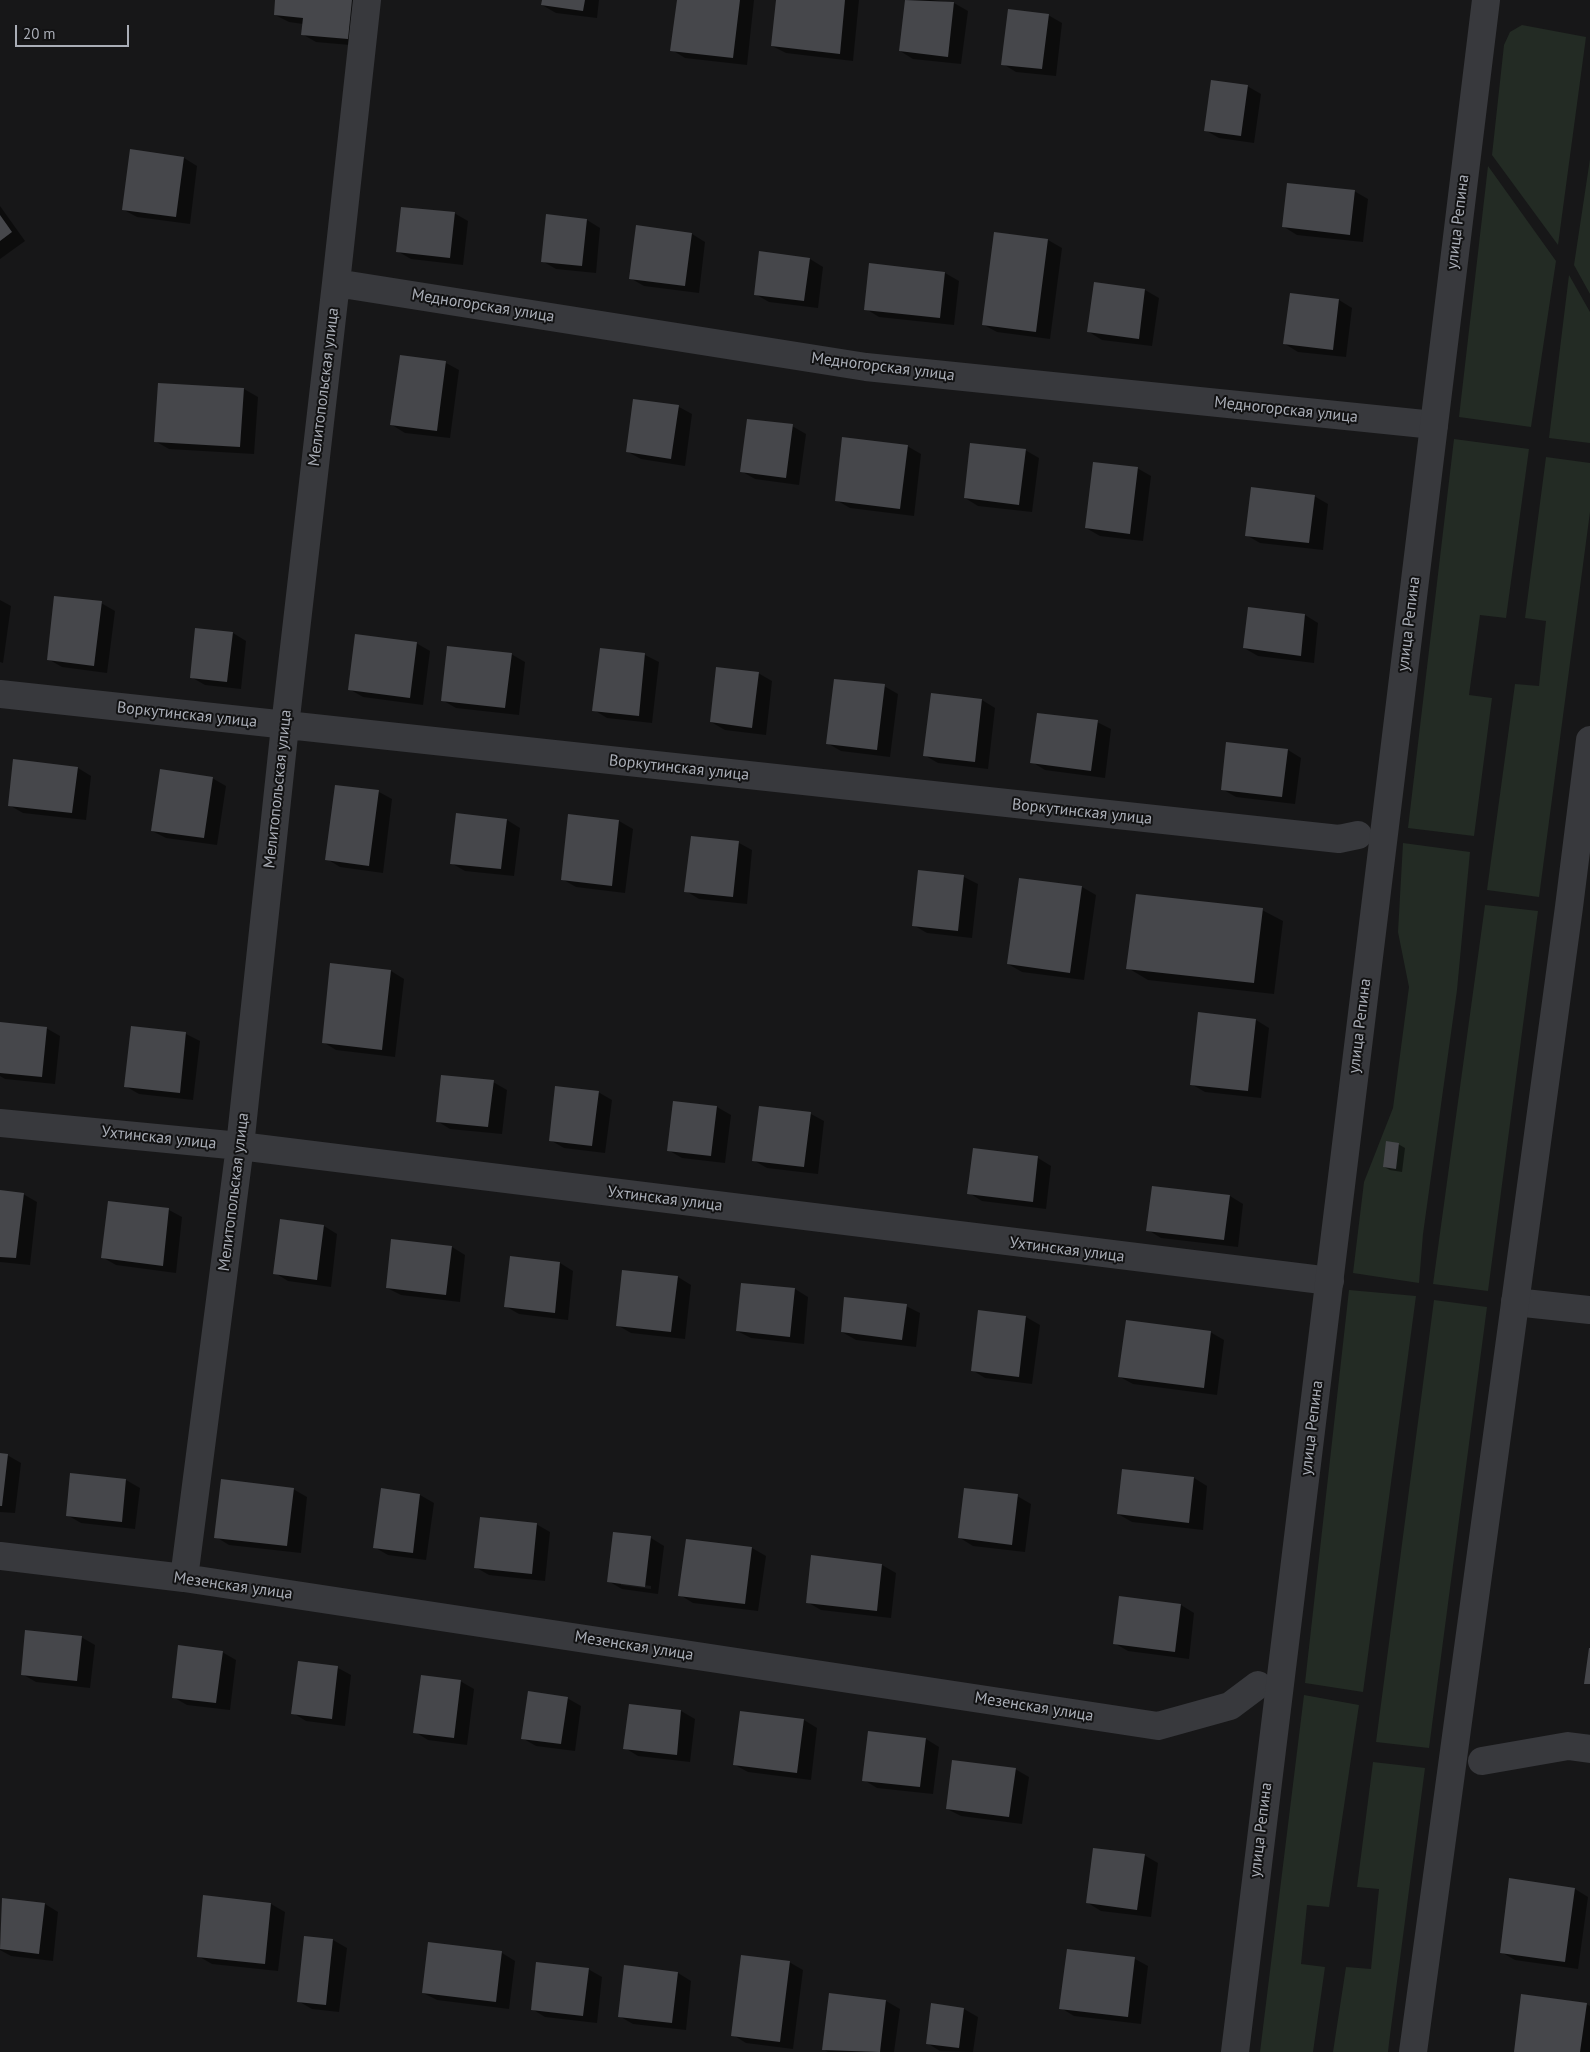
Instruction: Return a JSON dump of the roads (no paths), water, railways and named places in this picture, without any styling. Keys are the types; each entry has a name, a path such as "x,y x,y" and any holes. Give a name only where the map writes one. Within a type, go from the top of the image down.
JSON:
{"street":[{"name":"Мелитопольская улица","path":"184,1578 240,1146 285,726 367,0"},
{"name":"улица Репина","path":"1235,2052 1486,0"},
{"name":"Медногорская улица","path":"336,283 866,367 1434,425"},
{"name":"Воркутинская улица","path":"0,694 1329,838 1339,839 1358,835"},
{"path":"1413,2052 1569,907 1590,740"},
{"name":"Ухтинская улица","path":"0,1123 240,1146 1330,1281"},
{"path":"1515,1302 1590,1310"},
{"name":"Мезенская улица","path":"0,1556 184,1578 1158,1726 1230,1706 1258,1685"},
{"path":"1482,1761 1568,1746 1590,1749"}]}
